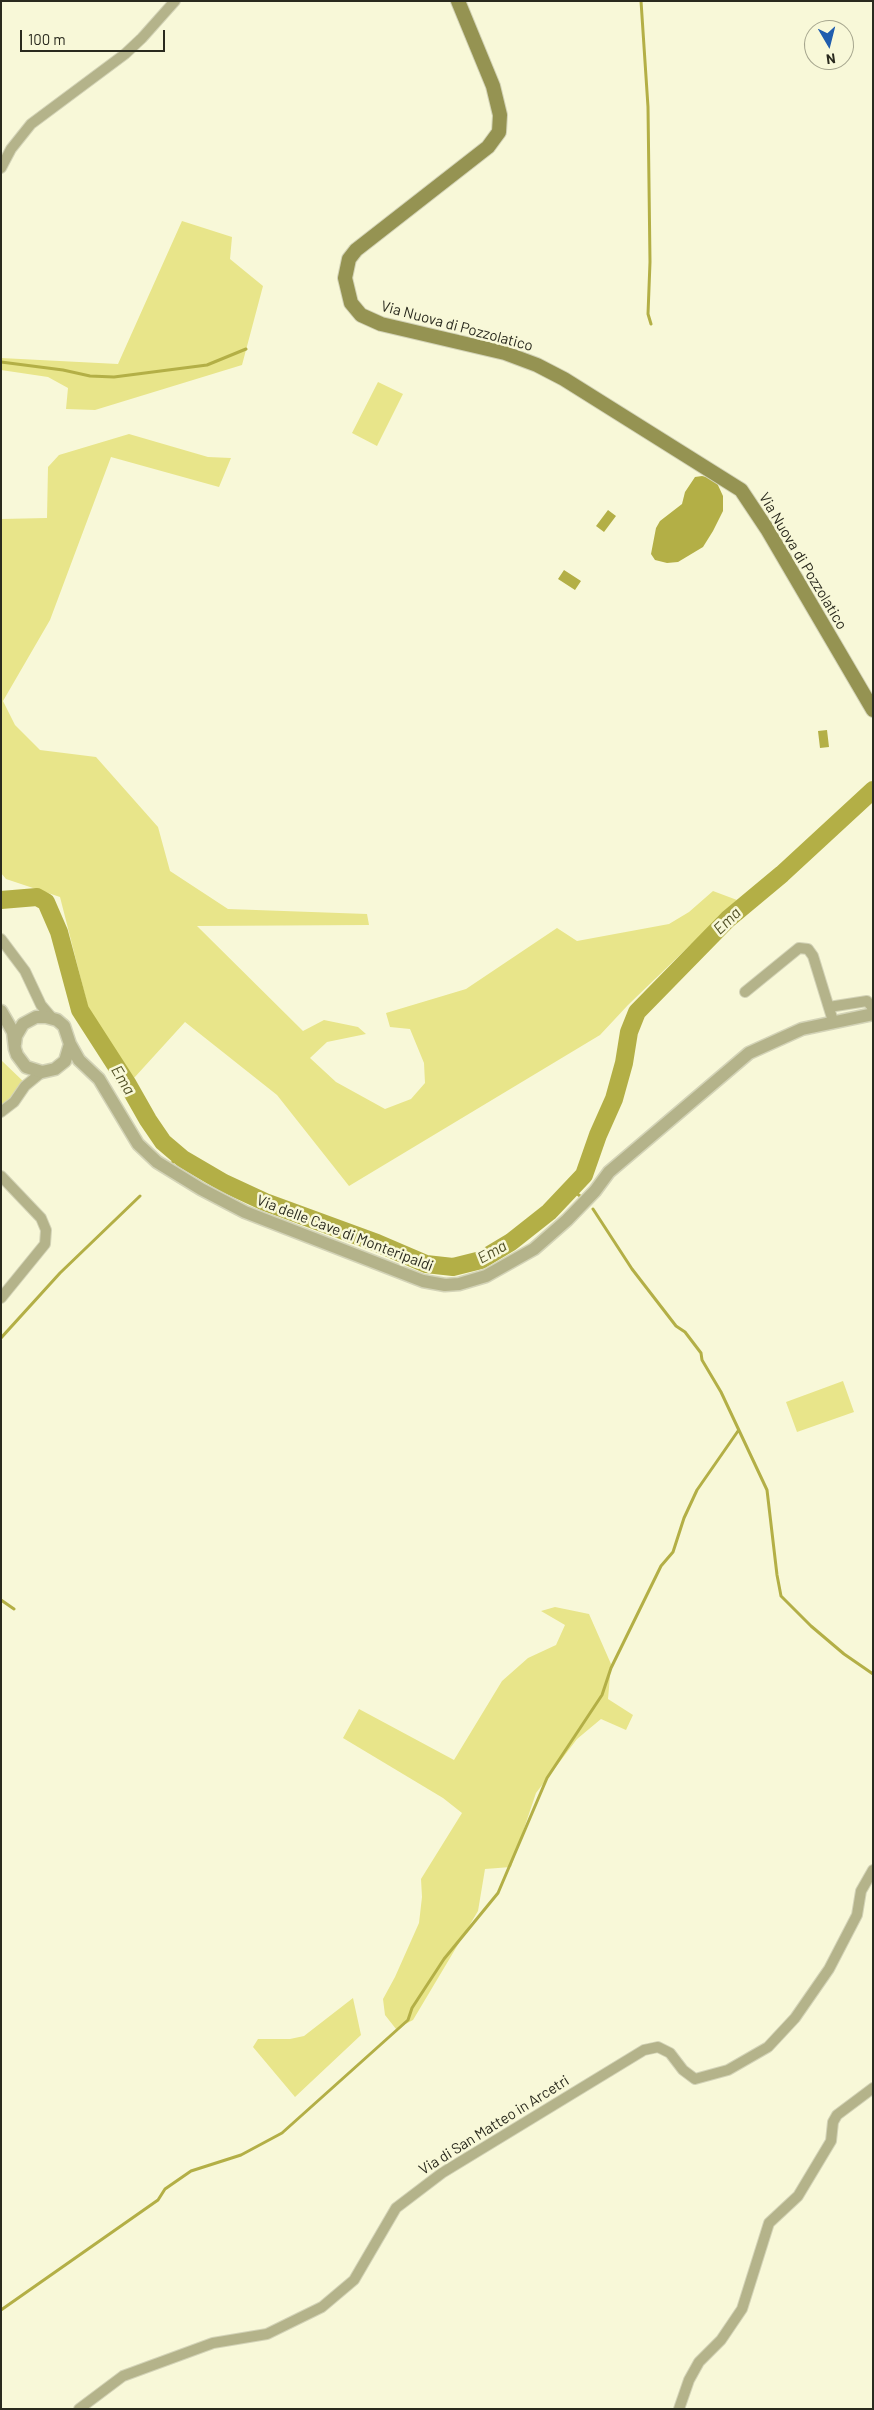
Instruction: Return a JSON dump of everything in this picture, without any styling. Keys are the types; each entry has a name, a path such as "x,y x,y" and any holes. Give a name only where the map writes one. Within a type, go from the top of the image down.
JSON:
{"main road":[{"name":"Via Nuova di Pozzolatico","path":"458,1 493,86 500,115 499,132 488,147 364,241 356,250 349,259 345,278 351,303 361,315 380,324 505,353 537,365 572,384 741,490 771,537 873,710"}],"street":[{"path":"1,168 11,149 31,124 125,54 175,1"},
{"path":"1,939 34,986 40,1005 52,1018"},
{"path":"745,992 799,948 808,949 813,956 833,1021"},
{"path":"15,1044 20,1028 34,1012 36,995"},
{"path":"829,1007 867,1001 873,1008"},
{"path":"1,1010 14,1022 26,1022 39,1016 52,1018"},
{"path":"1,1010 13,1032 17,1055 26,1067 42,1072"},
{"name":"Via delle Cave di Monteripaldi","path":"52,1018 64,1026 70,1044 86,1066 99,1079 138,1144 157,1162 201,1189 245,1212 423,1281 445,1285 459,1284 486,1276 534,1249 567,1220 609,1172 749,1053 802,1029 873,1014"},
{"path":"1,1112 14,1102 25,1086 42,1072 55,1069 65,1061 70,1044"},
{"path":"65,1061 86,1066"},
{"path":"25,1086 26,1067"},
{"path":"1,1176 41,1218 46,1230 45,1244 1,1298"},
{"name":"Via di San Matteo in Arcetri","path":"79,2409 124,2376 213,2343 267,2334 322,2307 354,2280 396,2208 442,2173 644,2050 658,2048 670,2052 683,2070 695,2079 728,2070 768,2047 795,2018 829,1969 857,1915 861,1891 873,1870"},
{"path":"679,2409 689,2380 699,2362 722,2340 742,2309 769,2223 798,2196 831,2141 833,2122 837,2115 873,2088"}],"shaded area":[{"path":"182,221 232,237 230,259 263,286 242,365 95,410 66,409 68,388 48,377 1,370 1,358 118,364"},
{"path":"378,382 403,394 377,446 352,433"},
{"path":"129,434 208,457 231,458 219,487 111,457 50,620 3,701 15,725 40,750 96,757 158,827 170,871 228,909 367,914 369,925 197,926 303,1031 324,1020 358,1027 366,1034 327,1042 310,1058 336,1082 385,1109 411,1099 425,1083 424,1063 410,1029 390,1027 386,1013 466,989 557,928 577,941 669,924 689,912 713,891 737,900 628,1005 600,1035 349,1186 277,1095 185,1022 134,1078 91,1019 60,897 6,879 1,873 1,519 47,518 48,467 59,455"},
{"path":"695,477 711,478 717,483 723,496 723,511 713,531 703,547 678,562 667,563 655,560 651,554 656,528 660,521 682,504 685,492"},
{"path":"608,510 616,516 604,532 596,526"},
{"path":"564,570 581,581 575,590 558,579"},
{"path":"827,730 829,747 820,748 818,731"},
{"path":"1,1060 25,1083 1,1109"},
{"path":"843,1381 854,1412 797,1432 786,1402"},
{"path":"555,1607 589,1614 611,1664 608,1699 633,1715 626,1730 601,1719 577,1739 536,1793 511,1867 485,1869 478,1911 413,2020 396,2029 385,2015 383,1999 419,1923 422,1897 421,1879 462,1813 443,1798 343,1738 359,1709 454,1760 502,1681 528,1658 556,1645 565,1625 541,1611"},
{"path":"353,1998 361,2035 295,2097 253,2047 258,2039 290,2039 304,2036"}],"waterway":[{"path":"641,1 648,107 650,262 648,314 651,324"},
{"path":"1,362 63,370 90,376 114,377 207,365 246,349"},
{"name":"Ema","path":"1,900 37,897 46,902 59,932 80,1010 163,1142 183,1159 224,1183 265,1202 377,1243 426,1264 453,1267 481,1260 511,1242 549,1212 584,1175 598,1135 614,1099 624,1063 629,1032 637,1012 728,919 782,874 873,790"},
{"path":"172,1163 179,1156"},
{"path":"571,1189 580,1196"},
{"path":"1,1338 60,1273 140,1196"},
{"path":"593,1209 632,1269 676,1326 685,1332 701,1353 702,1360 721,1392 767,1490 781,1596 811,1626 844,1654 873,1674"},
{"path":"1,2310 158,2200 165,2189 191,2171 241,2155 282,2133 408,2020 412,2008 444,1959 498,1893 547,1778 602,1695 611,1668 661,1566 673,1552 684,1518 697,1490 738,1431"},
{"path":"1,1600 14,1609"}]}
